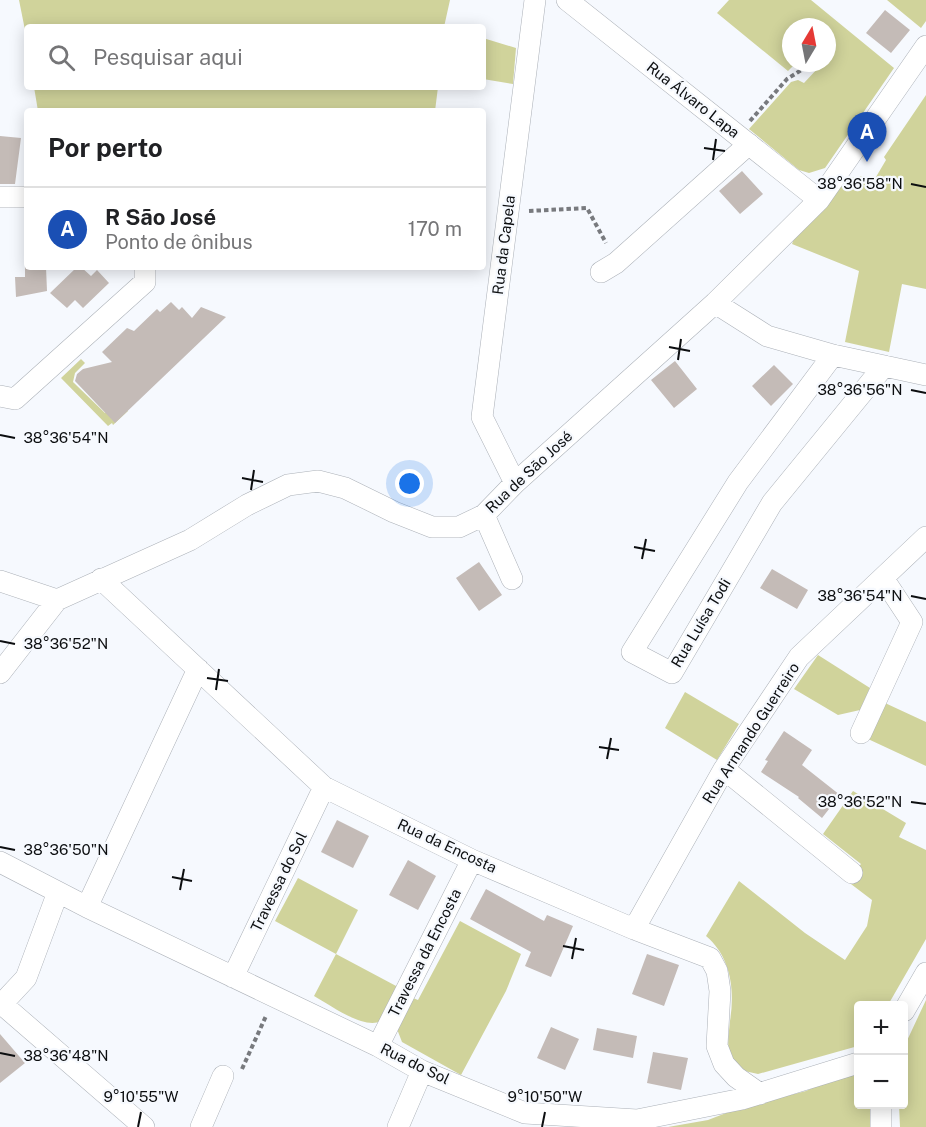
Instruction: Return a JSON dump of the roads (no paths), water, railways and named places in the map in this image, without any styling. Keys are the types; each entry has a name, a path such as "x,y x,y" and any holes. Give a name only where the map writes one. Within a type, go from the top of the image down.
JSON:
{"street":[{"name":"Rua da Capela","path":"515,483 482,417 535,0"},
{"name":"Rua Álvaro Lapa","path":"567,0 819,200"},
{"name":"Rua de São José","path":"0,673 57,600 190,540 247,505 288,485 318,482 345,488 394,512 432,527 459,526 484,515 515,483 715,303 819,200 926,46"},
{"path":"609,268 743,140"},
{"path":"0,197 24,196"},
{"path":"0,396 15,399 145,282 145,270"},
{"path":"715,303 767,336 833,355 926,375"},
{"name":"Rua Luísa Todi","path":"833,355 738,482 632,652 672,673 772,503 885,366"},
{"path":"484,515 512,579"},
{"name":"Rua Armando Guerreiro","path":"634,929 724,769 799,657 926,537"},
{"path":"861,733 912,622 883,578"},
{"name":"Rua da Encosta","path":"101,579 324,787 472,860 634,929 710,958 717,971 720,991 717,1046 724,1064 736,1077 760,1094"},
{"path":"0,581 57,600"},
{"path":"87,907 198,669"},
{"path":"724,769 852,873"},
{"name":"Travessa do Sol","path":"233,977 324,787"},
{"name":"Travessa da Encosta","path":"378,1046 472,860"},
{"name":"Rua do Sol","path":"0,862 87,907 378,1046 422,1071 525,1113 637,1120 760,1094 854,1063"},
{"path":"58,892 26,978 1,1006 144,1127"},
{"path":"908,1003 926,973"},
{"path":"398,1127 422,1071"},
{"path":"201,1127 223,1076"},
{"path":"881,1109 881,1127"}],"place":[{"name":"R São José","path":"867,162"}]}
